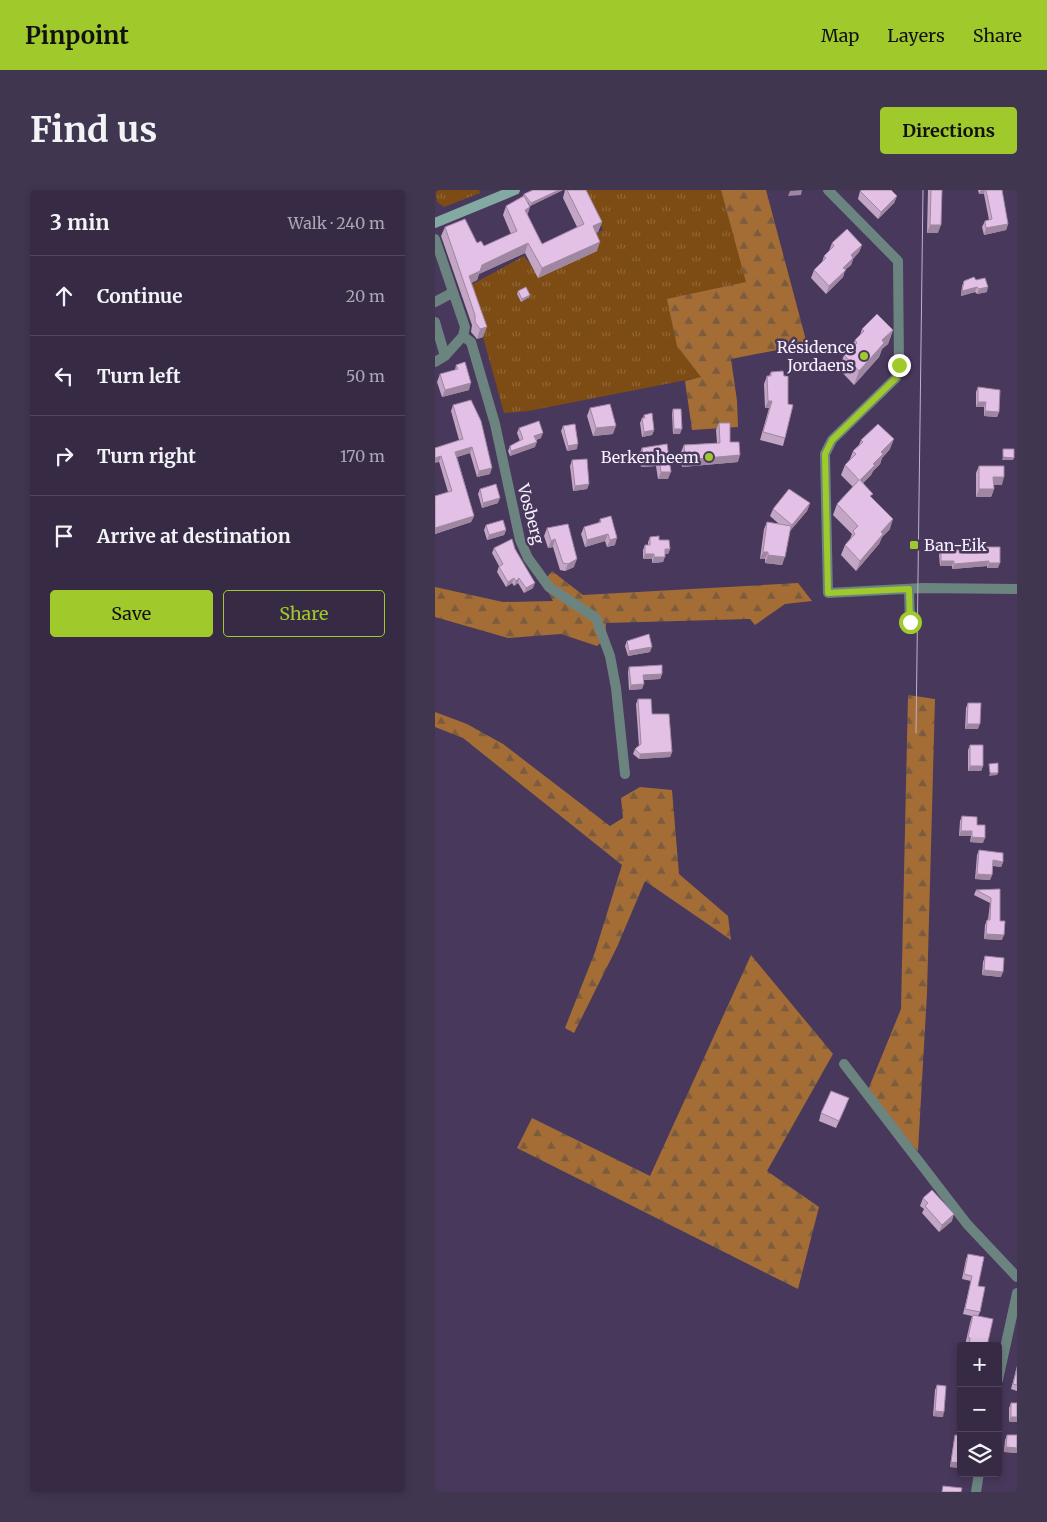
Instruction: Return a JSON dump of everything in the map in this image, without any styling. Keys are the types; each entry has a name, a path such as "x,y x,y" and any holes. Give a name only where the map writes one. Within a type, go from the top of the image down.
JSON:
{"main road":[{"path":"435,223 515,190"}],"street":[{"path":"828,190 897,261 899,355 896,378 832,440 825,454 828,593 909,589 1017,589"},
{"name":"Vosberg","path":"435,239 452,294 465,327 463,336 471,342 495,424 520,540 528,558 549,588 596,618 610,656 625,774"},
{"path":"435,302 452,294"},
{"path":"435,322 445,356"},
{"path":"435,362 445,356 463,336"},
{"path":"909,589 910,622"},
{"path":"844,1064 967,1224 1017,1277"},
{"path":"1002,1362 1017,1293"},
{"path":"976,1492 978,1477"}],"green space":[{"path":"435,190 479,190 480,193 444,207 437,202"},
{"path":"586,190 721,190 747,282 677,346 702,377 528,411 504,413 469,286 524,256 533,267 603,230"},
{"path":"721,190 766,190 807,344 731,359 737,401 738,427 692,430 685,381 701,377 677,346 667,299 746,282"},
{"path":"552,571 583,595 798,583 812,601 785,604 755,625 750,619 606,623 605,639 597,646 561,634 508,638 435,617 435,587 503,602 553,601 543,582"},
{"path":"908,695 935,699 927,993 918,1151 906,1139 868,1090 901,1009"},
{"path":"435,712 467,724 503,744 610,826 623,818 621,798 640,787 672,790 679,874 728,916 731,940 645,881 617,947 574,1033 565,1028 595,952 622,865 463,738 435,727"},
{"path":"751,955 833,1054 767,1171 819,1207 798,1289 517,1148 532,1118 650,1176"}],"building":[{"path":"533,190 559,190 531,203 524,194"},
{"path":"567,190 586,190 602,222 593,226 600,242 542,268 528,243 482,265 480,271 469,276 487,327 480,329 475,322 475,315 445,227 465,219 477,243 481,241 484,246 517,231 506,206 524,196 530,207 525,210 542,244 584,224"},
{"path":"891,190 897,196 881,212 860,191"},
{"path":"931,190 942,190 941,225 930,225"},
{"path":"986,190 1002,190 1008,224 986,228 985,221 992,219"},
{"path":"847,229 862,245 851,255 853,258 843,268 846,270 829,286 814,270 826,258 824,256 834,246 832,243"},
{"path":"974,277 976,280 985,278 988,287 979,289 977,287 962,291 964,281"},
{"path":"526,287 530,295 522,299 518,291"},
{"path":"877,314 893,330 882,340 884,343 859,371 844,355 857,343 855,340 864,331 862,329"},
{"path":"465,362 471,383 445,390 440,374 458,369 456,365"},
{"path":"783,371 784,376 788,376 788,404 793,405 785,438 763,432 772,401 768,401 767,376 771,376 771,372"},
{"path":"978,387 1000,390 999,412 985,411 986,402 978,402"},
{"path":"471,400 481,421 492,468 479,471 472,447 455,452 474,516 435,528 435,496 452,491 441,456 435,458 435,448 463,439 453,405"},
{"path":"610,404 616,426 596,428 590,408"},
{"path":"673,409 681,409 682,429 674,429"},
{"path":"652,413 654,430 644,432 642,418 645,418 644,415"},
{"path":"539,421 543,433 534,436 537,442 511,451 510,446 523,439 519,428"},
{"path":"719,423 730,423 730,442 739,442 740,455 685,460 684,445 720,443"},
{"path":"575,424 578,444 568,446 563,426"},
{"path":"878,424 894,439 881,452 883,454 873,464 875,465 860,480 873,494 870,496 893,519 860,561 845,545 855,534 853,531 858,526 837,504 859,480 845,465 856,454 853,451 863,442 861,440"},
{"path":"667,444 671,472 661,472 659,458 643,460 642,448"},
{"path":"1003,449 1014,449 1014,458 1003,457"},
{"path":"587,459 589,484 575,486 572,460"},
{"path":"979,466 1004,466 1004,477 993,477 994,489 979,489"},
{"path":"496,484 500,498 483,503 480,489"},
{"path":"789,489 810,503 792,525 773,509"},
{"path":"611,516 617,538 610,540 608,534 587,540 584,527 601,522 600,519"},
{"path":"503,520 506,530 489,535 486,525"},
{"path":"767,522 791,526 785,557 768,555 768,552 763,552"},
{"path":"568,524 577,559 568,564 563,563 555,539 551,541 547,528"},
{"path":"659,536 659,540 669,540 670,549 665,549 665,557 654,557 654,554 645,554 645,545 650,545 650,537"},
{"path":"512,539 515,549 535,583 526,588 519,578 516,581 514,578 508,582 499,567 503,564 494,548"},
{"path":"976,547 1000,547 1000,563 989,563 989,561 954,564 954,561 941,561 941,550 959,550 959,553 976,553"},
{"path":"649,634 652,647 629,651 627,641"},
{"path":"662,665 662,674 643,675 644,684 631,685 629,667"},
{"path":"638,699 651,699 652,714 669,714 672,752 640,754 635,749 641,744"},
{"path":"968,703 981,703 980,724 967,724"},
{"path":"970,745 983,745 983,766 970,766"},
{"path":"998,763 998,773 990,773 989,764"},
{"path":"962,816 977,817 977,825 985,825 985,838 972,837 972,831 961,831"},
{"path":"979,850 1003,853 1003,862 993,860 992,875 977,874"},
{"path":"1000,889 1000,921 1005,921 1004,935 986,934 987,920 990,920 991,898 976,890"},
{"path":"985,956 1004,958 1003,972 984,970"},
{"path":"831,1091 849,1098 839,1121 821,1113"},
{"path":"932,1190 954,1214 942,1225 925,1206 928,1203 923,1198"},
{"path":"968,1254 984,1257 978,1286 985,1287 980,1312 965,1309 972,1276 964,1274"},
{"path":"973,1315 993,1319 988,1342 970,1342 970,1338 968,1337"},
{"path":"1017,1368 1017,1385 1013,1384"},
{"path":"937,1385 946,1386 944,1412 935,1411"},
{"path":"1011,1403 1017,1403 1017,1417 1011,1417"},
{"path":"955,1435 957,1435 957,1463 951,1462"},
{"path":"1007,1435 1017,1435 1017,1448 1006,1447"},
{"path":"943,1486 962,1488 961,1492 942,1492"}],"tram line":[{"path":"916,733 923,190"}],"place":[{"name":"Résidence Jordaens","path":"864,356"},
{"name":"Berkenheem","path":"709,457"},
{"name":"Ban-Eik","path":"914,545"}],"route":[{"path":"899,365 896,378 832,440 825,454 828,593 909,589 910,622"}]}
